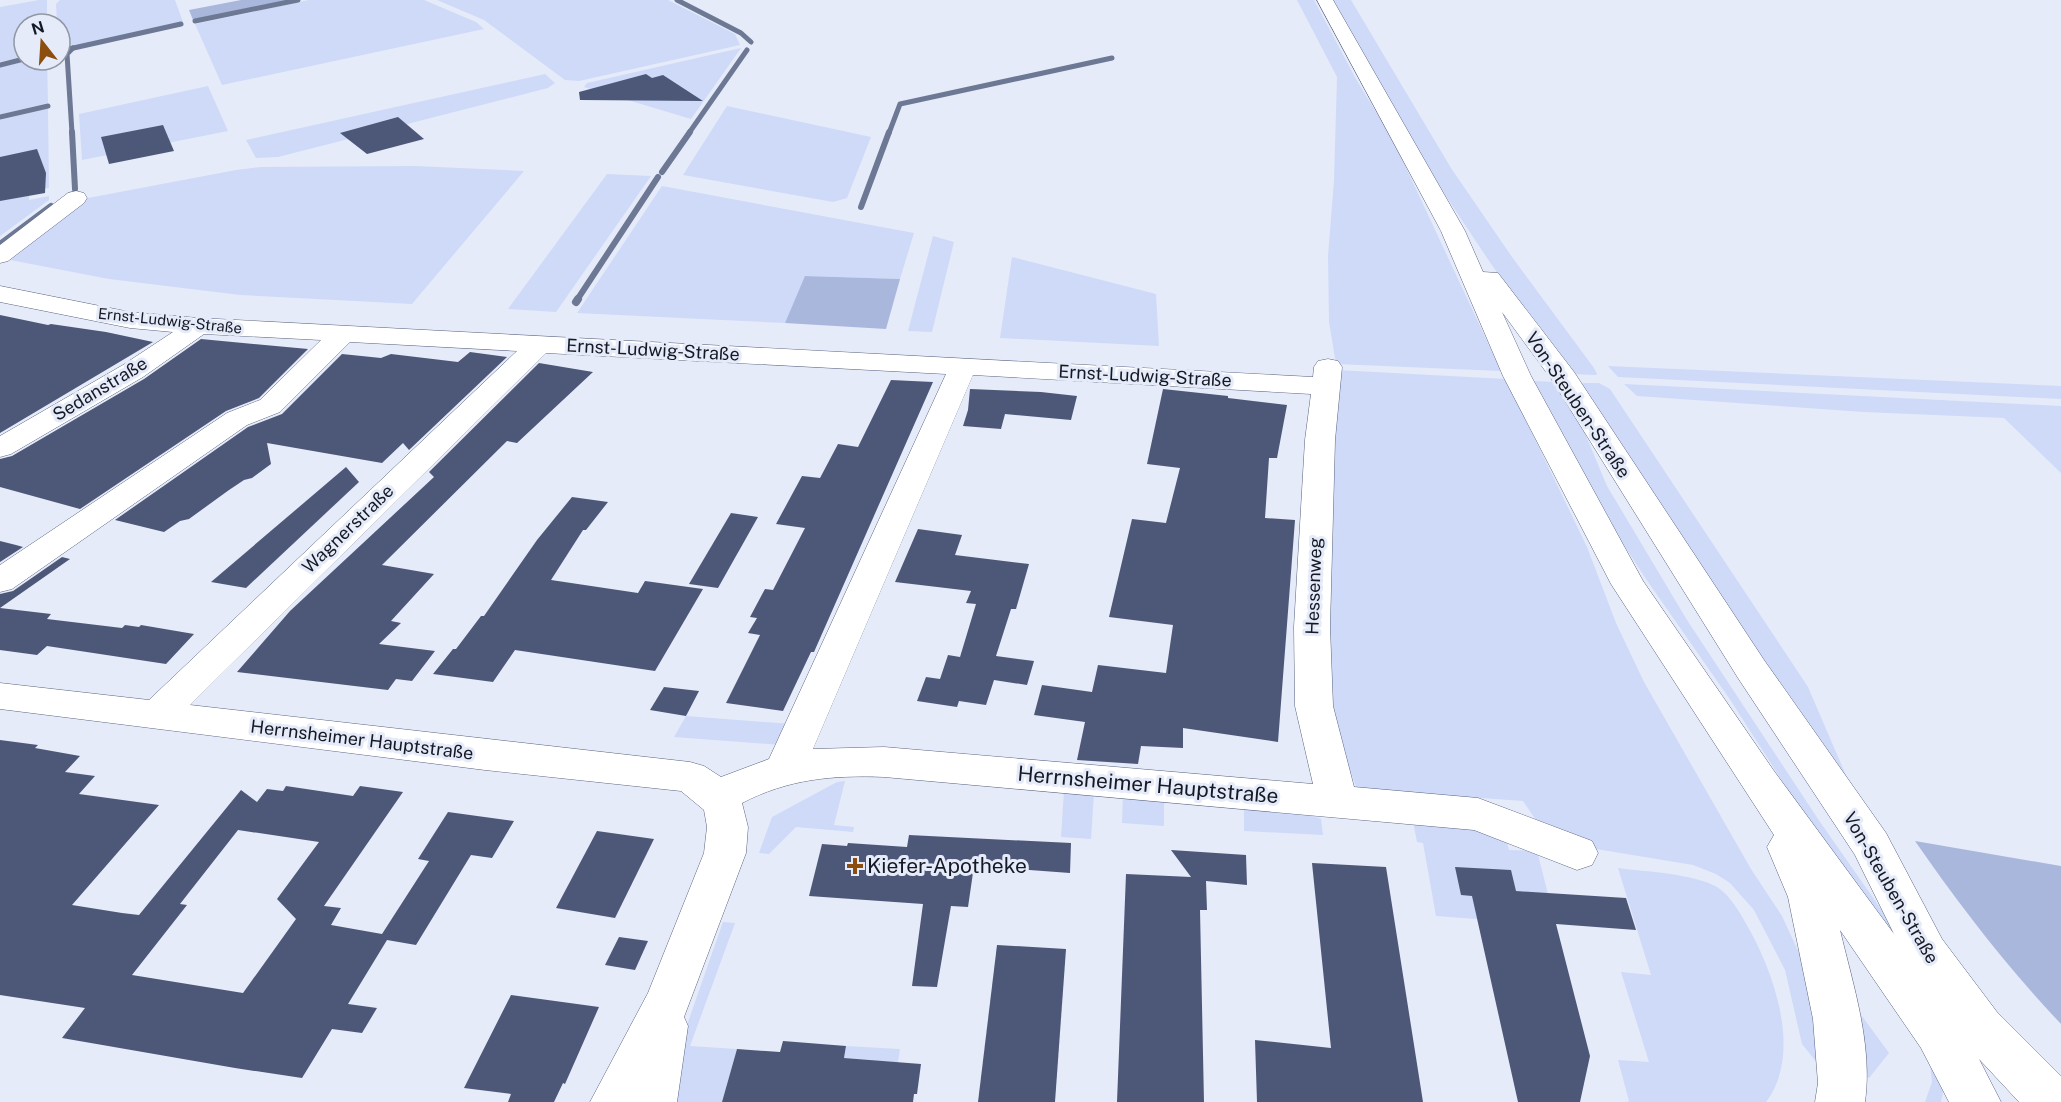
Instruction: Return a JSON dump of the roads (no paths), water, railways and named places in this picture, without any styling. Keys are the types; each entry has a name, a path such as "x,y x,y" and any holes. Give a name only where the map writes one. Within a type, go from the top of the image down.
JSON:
{"street":[{"path":"1325,0 1453,231"},
{"path":"0,256 76,198"},
{"name":"Von-Steuben-Straße","path":"1453,231 1517,376 1623,575 1760,782 1938,1033 1976,1102"},
{"name":"Von-Steuben-Straße","path":"1453,231 1564,378 1750,669 1871,845 1926,953 1980,1027 2052,1102"},
{"name":"Ernst-Ludwig-Straße","path":"0,294 130,320 342,335 964,365 1327,376"},
{"name":"Sedanstraße","path":"0,448 133,371 198,326"},
{"path":"0,581 237,419 270,406 342,335"},
{"name":"Wagnerstraße","path":"157,715 540,345"},
{"path":"785,768 964,365"},
{"name":"Hessenweg","path":"1327,376 1320,440 1312,627 1314,706 1333,779 1335,802"},
{"name":"Herrnsheimer Hauptstraße","path":"0,696 485,755 690,777 718,797 748,781 785,768 829,761 884,762 1478,814 1577,853"},
{"name":"Von-Steuben-Straße","path":"1760,782 1810,897 1838,1018 1843,1083 1840,1102"},
{"path":"615,1102 668,1001 724,853 729,828 718,797"},
{"path":"652,1102 668,1001"}],"waterway":[{"path":"195,21 298,0"},
{"path":"677,0 741,33 751,42"},
{"path":"73,48 181,24"},
{"path":"72,133 67,54 73,48"},
{"path":"689,133 747,50"},
{"path":"889,133 900,104 1112,58"},
{"path":"0,65 12,62"},
{"path":"0,117 48,106"},
{"path":"72,132 75,189"},
{"path":"662,172 690,132"},
{"path":"861,207 889,132"},
{"path":"577,300 658,177"},
{"path":"0,244 51,206"}],"place":[{"name":"Kiefer-Apotheke","path":"855,866"}]}
